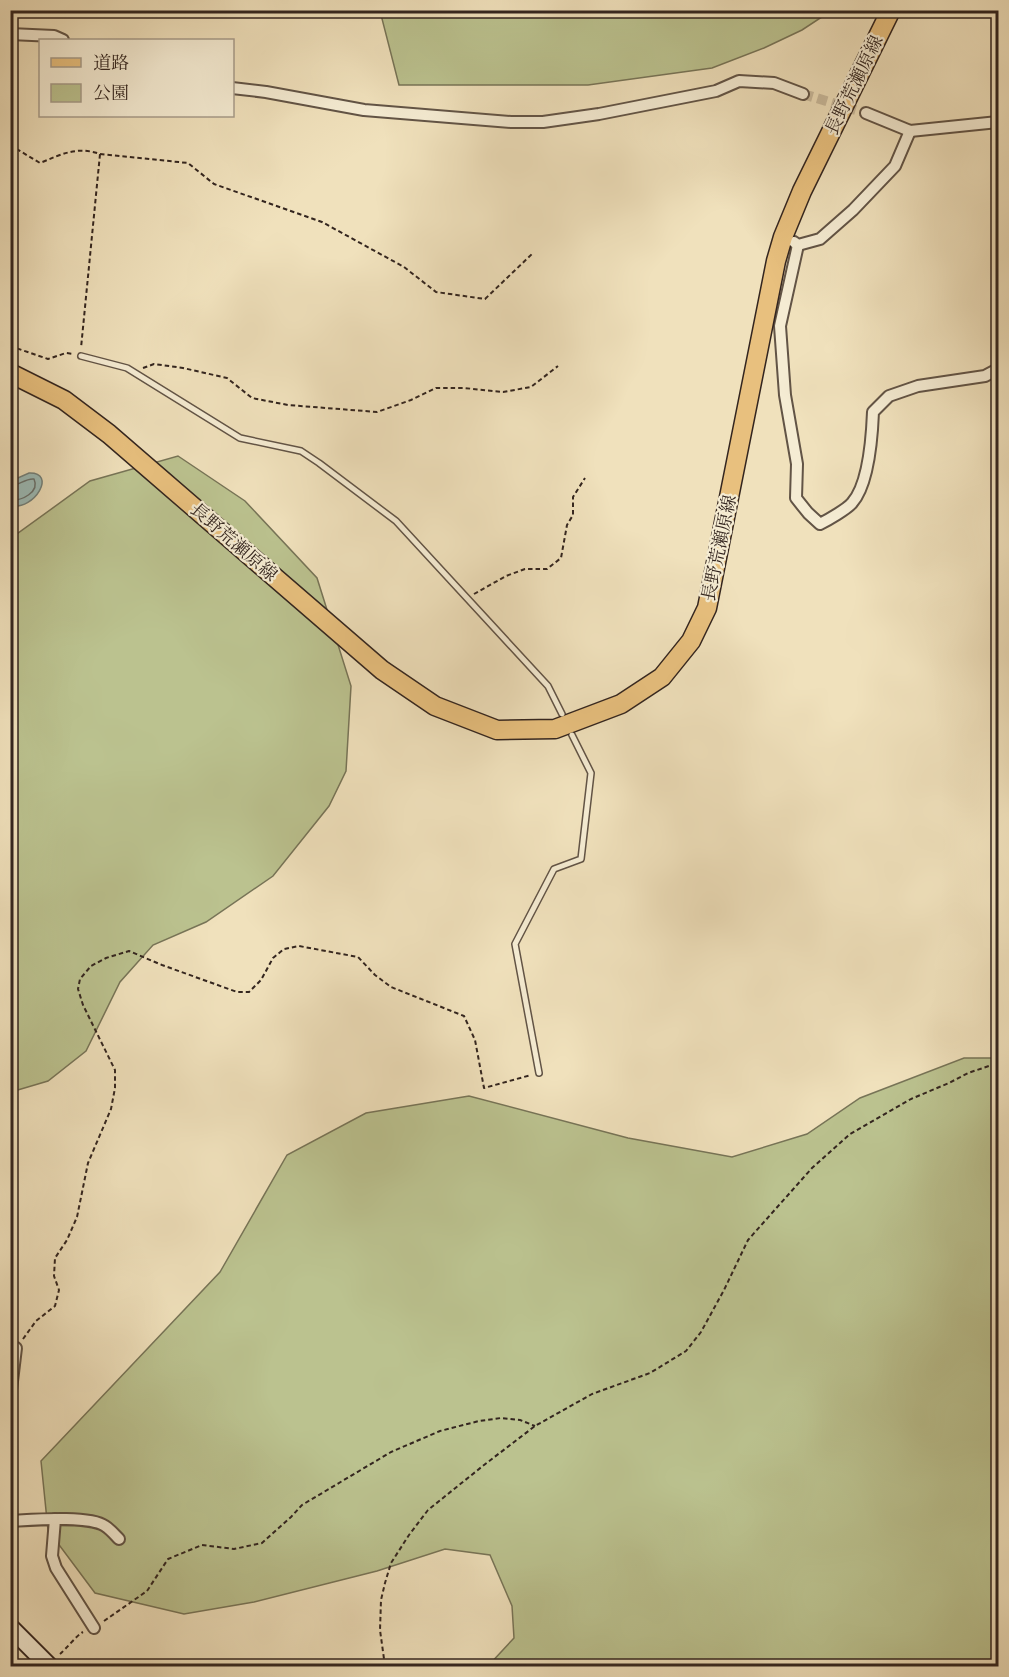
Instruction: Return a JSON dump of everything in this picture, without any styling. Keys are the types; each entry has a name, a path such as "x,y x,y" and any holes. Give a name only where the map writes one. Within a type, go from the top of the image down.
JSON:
{"main road":[{"name":"長野荒瀬原線","path":"10,373 64,400 109,434 382,670 435,706 496,730 555,729 621,704 662,677 691,641 707,608 776,261 790,241 802,191 891,10"}],"street":[{"path":"10,34 54,36 61,39"},
{"path":"234,88 364,110 510,122 543,122 599,114 716,91 739,81 774,83 803,94"},
{"path":"866,113 910,131 999,122"},
{"path":"910,131 895,166 853,210 820,239 790,241 780,326 785,395 797,464 796,498 820,524 852,503 864,481 871,443 873,412 889,396 918,386 985,376 999,369"},
{"path":"10,1398 16,1348"},
{"path":"55,1519 52,1556 56,1568 94,1628"},
{"path":"10,1521 55,1519 85,1521 104,1525 119,1539"},
{"path":"10,1627 47,1666"}],"lane":[{"path":"81,356 127,368 240,438 301,451 396,521 548,686 562,714"},
{"path":"539,1073 515,944 554,869 580,859 591,773 572,735"}],"path":[{"path":"10,145 40,164 68,151 90,150 100,154 188,163 214,184 322,222 404,267 436,292 485,299 532,254"},
{"path":"10,346 48,359 66,353 81,356 100,154"},
{"path":"133,372 154,364 183,368 227,378 252,398 288,405 377,412 436,388 503,392 531,387 558,366"},
{"path":"466,598 525,568 547,569 561,558 567,525 573,515 573,497 585,478"},
{"path":"16,1348 36,1322 55,1306 59,1290 54,1276 55,1258 77,1217 88,1163 111,1109 115,1088 115,1070 82,1005 78,989 80,979 91,966 106,958 129,951 162,966 237,992 249,992 261,980 273,958 284,949 299,946 358,957 375,975 391,987 464,1016 475,1040 484,1088 539,1073"},
{"path":"385,1666 380,1630 381,1600 391,1563 428,1510 535,1426 592,1394 650,1373 686,1351 702,1332 748,1240 812,1168 850,1134 911,1099 968,1073 999,1063"},
{"path":"47,1666 80,1634 94,1628 147,1591 168,1559 202,1545 234,1549 262,1542 302,1505 391,1452 440,1431 501,1418 520,1420 535,1426"}],"green space":[{"path":"380,10 831,11 802,30 764,48 712,68 588,85 399,85"},
{"path":"178,456 245,501 317,578 351,686 346,771 329,806 273,876 206,922 153,945 120,982 86,1051 48,1081 11,1092 10,539 90,481"},
{"path":"964,1058 998,1058 998,1666 488,1666 514,1638 512,1606 490,1555 445,1549 377,1571 254,1602 184,1614 95,1593 48,1530 41,1461 220,1272 287,1155 366,1113 469,1096 628,1138 732,1157 807,1134 860,1098"}],"water":[{"path":"29,473 37,474 41,478 40,491 28,502 20,506 11,506 11,481"}],"tunnel":[{"path":"803,94 866,113"}]}
